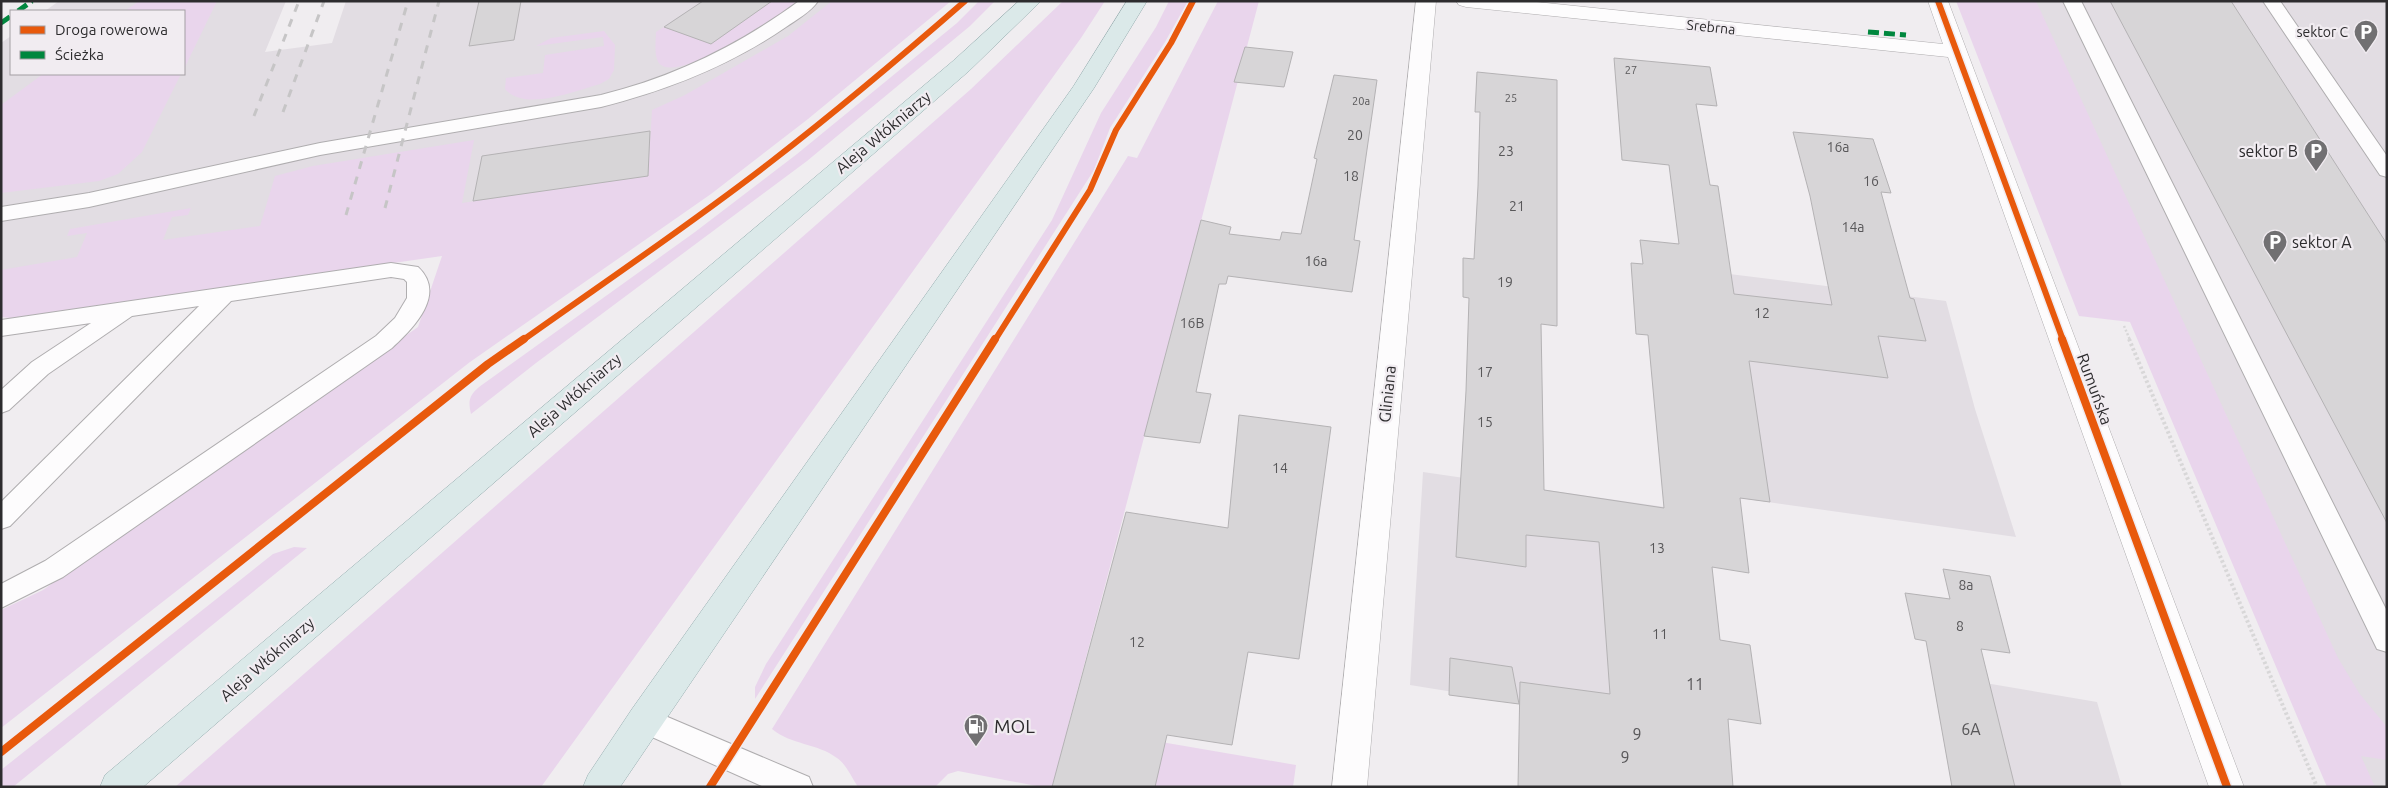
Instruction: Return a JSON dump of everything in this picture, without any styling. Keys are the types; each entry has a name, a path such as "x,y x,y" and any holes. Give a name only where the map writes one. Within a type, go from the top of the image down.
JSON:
{"main road":[{"name":"Aleja Włókniarzy","path":"117,787 961,66 1030,1"},
{"path":"600,787 644,720 1083,88 1137,1"}],"street":[{"name":"Gliniana","path":"1349,787 1426,1"},
{"name":"Srebrna","path":"1466,1 1956,52"},
{"name":"Rumuńska","path":"1938,1 2227,787"}],"lane":[{"path":"1,214 88,200 320,149 591,103 643,92 684,77 722,59 781,24 810,1"},
{"path":"2072,1 2387,640"},
{"path":"2271,1 2387,171"},
{"path":"1,328 391,270 410,272 418,281 419,293 412,312 400,328 384,342 54,569 1,597"},
{"path":"1,519 224,295"},
{"path":"1,404 40,368 128,309"},
{"path":"644,720 798,787"}],"path":[{"path":"2124,326 2317,787"}],"shaded area":[{"path":"59,1 286,1 265,52 332,43 346,1 882,1 650,191 1,284 1,43 10,37 10,75 185,75 185,10 46,10"},
{"path":"139,1 217,1 185,67 185,10 126,10"},
{"path":"772,1 797,1 767,25 714,54 682,66 670,67 661,65 658,62 656,32 664,27 711,44"},
{"path":"832,1 951,1 808,119 711,194 470,362 1,728 1,610 43,590 418,327 442,256 10,318 1,317 1,270 77,257 87,233 67,236 70,229 191,208 188,215 172,217 163,240 260,226 275,176 313,166 474,140 462,203 648,176 652,110 685,95 788,36"},
{"path":"979,1 995,1 970,26 807,161 536,363 471,414 470,399 479,387 695,232 797,154 957,23"},
{"path":"1063,1 1105,1 1081,38 541,787 175,787 971,89"},
{"path":"1169,1 1188,1 1165,42 1110,128 1094,170 755,699 755,687 766,664 1052,220 1101,113 1156,27"},
{"path":"1218,1 1259,1 1068,726 1296,765 1293,787 1042,787 958,771 948,774 935,787 858,787 846,767 837,758 821,749 787,738 772,729 1128,156 1137,158"},
{"path":"1956,1 2036,1 2338,658 2359,693 2387,727 2387,760 2361,756 2375,787 2327,787 2130,322 2079,316"},
{"path":"2015,1 2387,1 2387,787 2362,787"},
{"path":"604,31 615,45 614,70 609,79 600,84 550,98 525,99 514,96 505,89 506,78 543,73 545,55 604,46 603,37 536,46 551,38"},
{"path":"42,75 180,75 142,152 118,174 99,181 1,193 1,105"},
{"path":"1681,268 1946,301 1975,409 2016,537 1704,493"},
{"path":"1423,472 1706,513 1730,737 1410,685"},
{"path":"294,547 307,548 13,787 1,787 1,770 273,554"},
{"path":"1932,674 2097,702 2122,787 1952,787"}],"building":[{"path":"479,1 521,1 514,40 469,46"},
{"path":"703,1 772,1 711,44 664,27"},
{"path":"2110,1 2231,1 2387,244 2387,523"},
{"path":"1245,47 1293,52 1284,87 1234,82"},
{"path":"1614,58 1710,67 1717,106 1696,104 1710,185 1718,186 1734,294 1832,305 1810,196 1793,132 1873,139 1891,193 1881,192 1910,298 1914,299 1926,341 1878,336 1888,378 1749,361 1770,502 1740,498 1749,573 1712,567 1720,640 1750,645 1761,724 1728,719 1733,787 1518,787 1520,682 1610,694 1599,542 1526,535 1526,567 1456,557 1466,391 1469,298 1463,297 1463,258 1474,259 1480,112 1475,112 1477,72 1557,80 1557,326 1541,324 1544,490 1664,508 1648,335 1636,334 1631,263 1643,264 1640,240 1679,244 1669,165 1622,160"},
{"path":"1334,75 1377,80 1354,240 1360,241 1352,292 1228,276 1226,284 1219,284 1196,392 1211,394 1200,443 1144,436 1201,220 1231,227 1229,234 1280,240 1282,232 1301,234 1317,159 1314,158"},
{"path":"650,131 648,176 473,201 482,156"},
{"path":"1239,415 1331,427 1299,659 1248,652 1232,745 1167,735 1155,787 1052,787 1126,512 1228,528"},
{"path":"1943,569 1990,576 2010,653 1981,649 2015,787 1952,787 1926,641 1915,639 1905,593 1950,599"},
{"path":"1450,658 1512,667 1519,704 1449,695"}],"railway":[{"path":"254,116 299,1"},
{"path":"283,112 324,1"},
{"path":"346,215 408,1"},
{"path":"385,208 439,1"}],"marked path":[{"path":"19,10 32,1"},
{"path":"1,23 10,17"},
{"path":"1868,32 1906,35"}],"cycle path":[{"path":"1,752 488,364 670,237 772,161 902,56 965,1"},
{"path":"710,787 1090,190 1100,171 1116,130 1171,43 1193,1"},
{"path":"1938,1 2227,787"}],"place":[{"name":"sektor C","path":"2366,53"},
{"name":"sektor B","path":"2316,172"},
{"name":"sektor A","path":"2275,263"},
{"name":"MOL","path":"976,747"}]}
